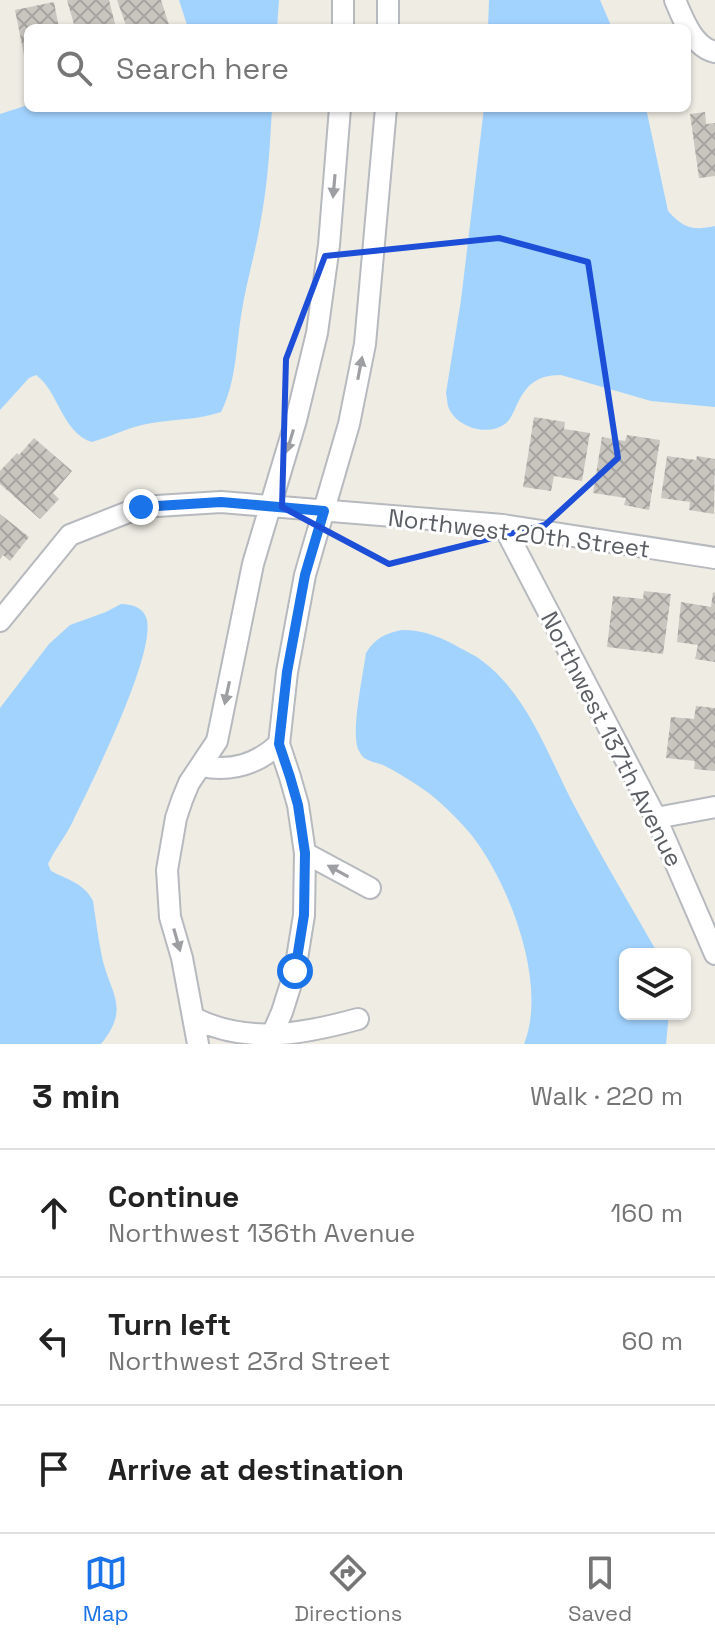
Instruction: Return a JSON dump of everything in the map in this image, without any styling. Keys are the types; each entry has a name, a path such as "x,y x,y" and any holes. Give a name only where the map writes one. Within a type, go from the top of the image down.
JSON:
{"street":[{"path":"343,0 343,24"},
{"path":"388,0 388,24"},
{"path":"675,0 686,24"},
{"path":"691,33 712,51"},
{"path":"198,1044 182,958 170,917 167,870 176,818 189,783 217,741 253,564 296,420 317,333 329,245 340,112"},
{"path":"268,1044 295,971 304,915 305,853 298,805 279,744 287,672 305,575 349,424 365,344 386,112"},
{"name":"Northwest 20th Street","path":"0,621 70,535 141,507 221,502 503,525 715,558"},
{"name":"Northwest 137th Avenue","path":"503,525 656,818 715,954"},
{"path":"201,766 225,769 249,764 279,744"},
{"path":"656,818 715,807"},
{"path":"305,853 370,888"},
{"path":"194,1018 221,1036 236,1041 268,1044 358,1019"}],"highlighted area":[{"path":"499,238 588,262 618,458 545,525 389,564 282,507 286,359 325,256"}],"water":[{"path":"179,0 279,0 277,24 187,24"},
{"path":"489,0 600,0 610,24 488,24"},
{"path":"24,106 24,112 272,112 263,205 243,304 233,377 221,412 144,424 92,442 74,430 50,391 36,375 29,378 0,410 0,114"},
{"path":"484,112 647,112 668,211 689,227 715,226 715,407 651,401 561,375 544,377 532,383 505,424 489,430 472,428 457,420 448,406 446,393 461,300"},
{"path":"121,604 136,607 146,617 147,634 142,657 107,750 70,827 48,864 51,871 80,886 93,901 102,957 116,1000 115,1020 101,1044 0,1044 0,708 49,644 70,625"},
{"path":"418,631 476,657 498,674 525,709 586,827 655,948 619,948 619,1020 668,1020 666,1044 524,1044 530,1020 528,965 512,908 487,857 468,831 436,799 395,771 365,758 358,749 357,717 366,653 381,637"}],"building":[{"path":"67,0 109,0 115,24 74,24"},
{"path":"117,0 161,0 169,24 126,24"},
{"path":"54,2 58,24 24,24 24,55 15,10"},
{"path":"705,112 706,124 715,123 715,176 699,178 690,114"},
{"path":"534,417 565,422 564,429 590,433 582,481 554,476 551,491 523,487"},
{"path":"627,435 660,440 649,510 624,505 626,498 593,493 602,437 625,441"},
{"path":"34,438 72,471 53,493 59,499 40,519 0,484 0,471"},
{"path":"667,456 715,459 714,514 689,510 690,502 661,498"},
{"path":"0,514 29,537 10,561 3,555 0,559"},
{"path":"644,591 671,594 663,654 607,647 613,596 643,599"},
{"path":"713,592 715,662 695,659 698,645 677,642 681,602 711,607"},
{"path":"696,706 715,708 715,771 694,769 695,761 666,758 671,717 694,719"}],"route":[{"path":"141,507 221,502 324,511 305,575 287,672 279,744 298,805 305,853 304,915 295,971"}]}
